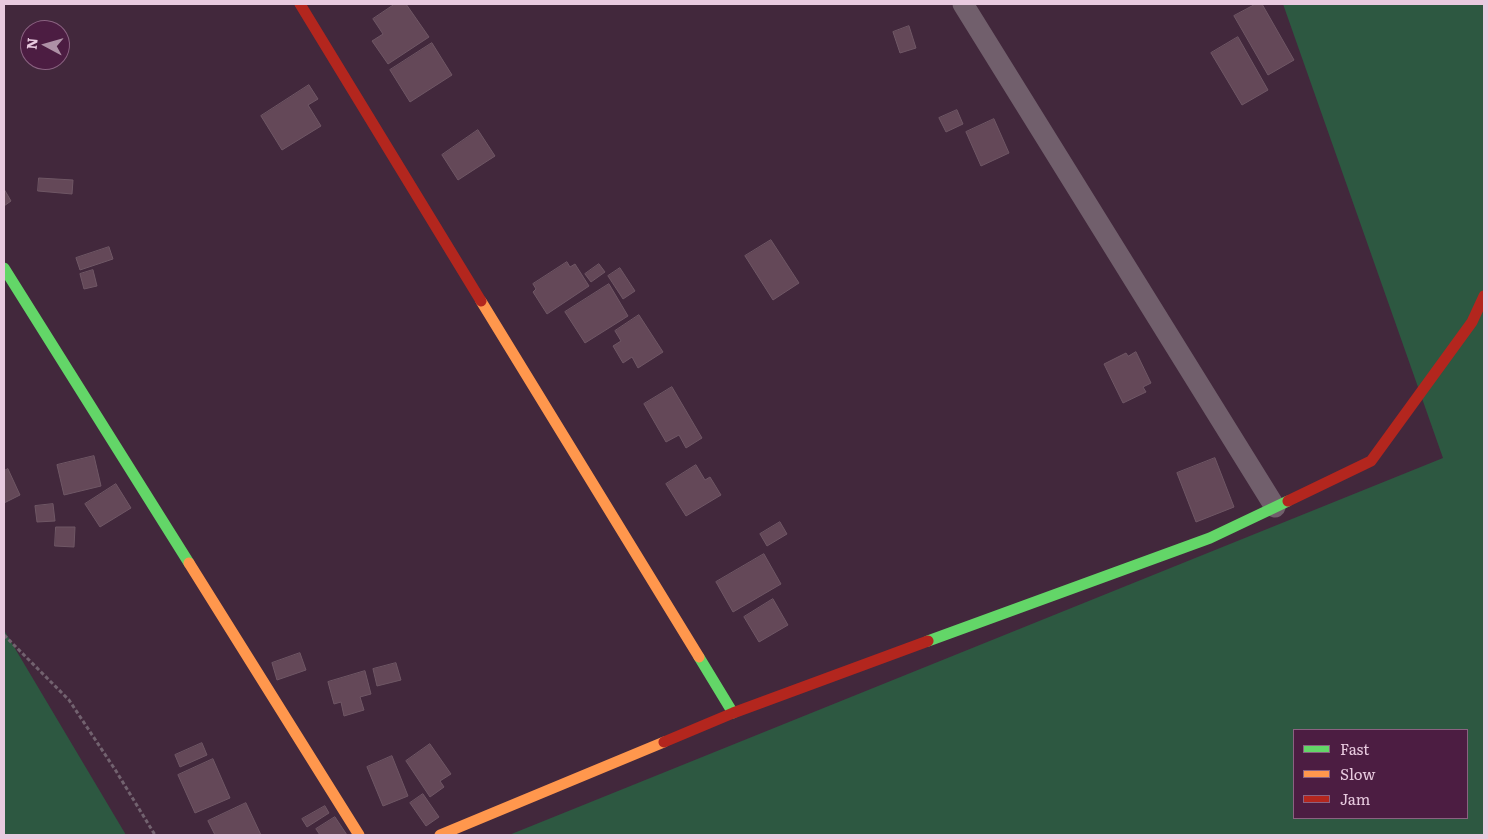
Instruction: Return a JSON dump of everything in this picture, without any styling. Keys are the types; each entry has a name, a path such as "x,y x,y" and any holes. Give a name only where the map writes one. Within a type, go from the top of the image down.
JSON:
{"street":[{"path":"300,4 733,713"},
{"path":"963,4 1276,507"},
{"path":"4,268 359,835"},
{"path":"440,835 733,713 1210,538 1371,462 1472,322 1484,296"}],"path":[{"path":"4,635 69,700 116,770 155,835"}],"green space":[{"path":"1283,4 1484,4 1484,835 509,835 1443,458"},
{"path":"4,630 126,835 4,835"}],"building":[{"path":"395,4 406,4 429,37 388,64 372,41 383,34 373,19"},
{"path":"1256,4 1262,4 1294,60 1268,75 1234,16"},
{"path":"909,26 916,48 900,53 893,32"},
{"path":"1238,37 1268,90 1242,105 1211,53"},
{"path":"432,43 452,75 410,102 390,70"},
{"path":"309,85 318,99 308,105 321,126 282,150 261,116"},
{"path":"957,110 963,124 946,132 939,118"},
{"path":"994,119 1009,153 981,166 966,132"},
{"path":"478,130 495,156 458,180 442,155"},
{"path":"39,178 73,180 72,194 38,191"},
{"path":"4,189 11,201 4,206"},
{"path":"771,240 799,283 773,300 745,256"},
{"path":"109,247 113,259 80,270 76,258"},
{"path":"567,262 570,267 575,264 589,286 547,314 533,292 536,289 533,284"},
{"path":"599,264 605,272 591,282 585,274"},
{"path":"620,268 635,291 623,299 608,276"},
{"path":"93,270 97,286 84,289 80,274"},
{"path":"609,284 628,316 585,343 565,312"},
{"path":"639,315 663,352 638,368 632,357 623,363 613,346 621,341 615,331"},
{"path":"1136,352 1151,383 1143,387 1146,392 1123,403 1104,364 1126,353 1128,356"},
{"path":"672,387 702,438 686,448 679,435 666,442 644,404"},
{"path":"94,456 101,486 64,495 57,465"},
{"path":"1215,458 1234,507 1196,522 1177,473"},
{"path":"696,465 705,480 710,477 721,495 686,516 666,484"},
{"path":"8,469 20,495 4,503 4,471"},
{"path":"116,484 131,508 100,527 85,504"},
{"path":"53,504 55,521 37,522 35,506"},
{"path":"780,522 787,534 767,546 760,534"},
{"path":"56,527 75,527 74,547 55,546"},
{"path":"764,554 781,584 733,612 716,582"},
{"path":"773,599 788,625 759,642 744,617"},
{"path":"300,653 306,670 277,680 272,663"},
{"path":"396,663 401,680 377,686 373,669"},
{"path":"365,671 371,694 360,697 364,710 344,716 341,702 334,704 328,682"},
{"path":"202,743 207,755 180,767 175,755"},
{"path":"430,744 451,774 440,781 444,787 430,797 406,761"},
{"path":"392,756 408,796 383,806 367,767"},
{"path":"213,759 230,798 195,813 178,775"},
{"path":"423,794 439,817 426,826 410,803"},
{"path":"246,803 261,835 215,835 208,821"},
{"path":"325,806 329,813 307,827 302,819"},
{"path":"335,817 347,835 320,835 316,829"}],"traffic: fast":[{"path":"4,268 189,563"},
{"path":"928,641 1210,538 1288,501"},
{"path":"699,657 733,713"}],"traffic: slow":[{"path":"481,301 699,657"},
{"path":"189,563 359,835"},
{"path":"440,835 664,742"}],"traffic: jam":[{"path":"300,4 481,301"},
{"path":"1288,501 1371,461 1472,322 1484,296"},
{"path":"664,742 733,713 928,641"}]}
